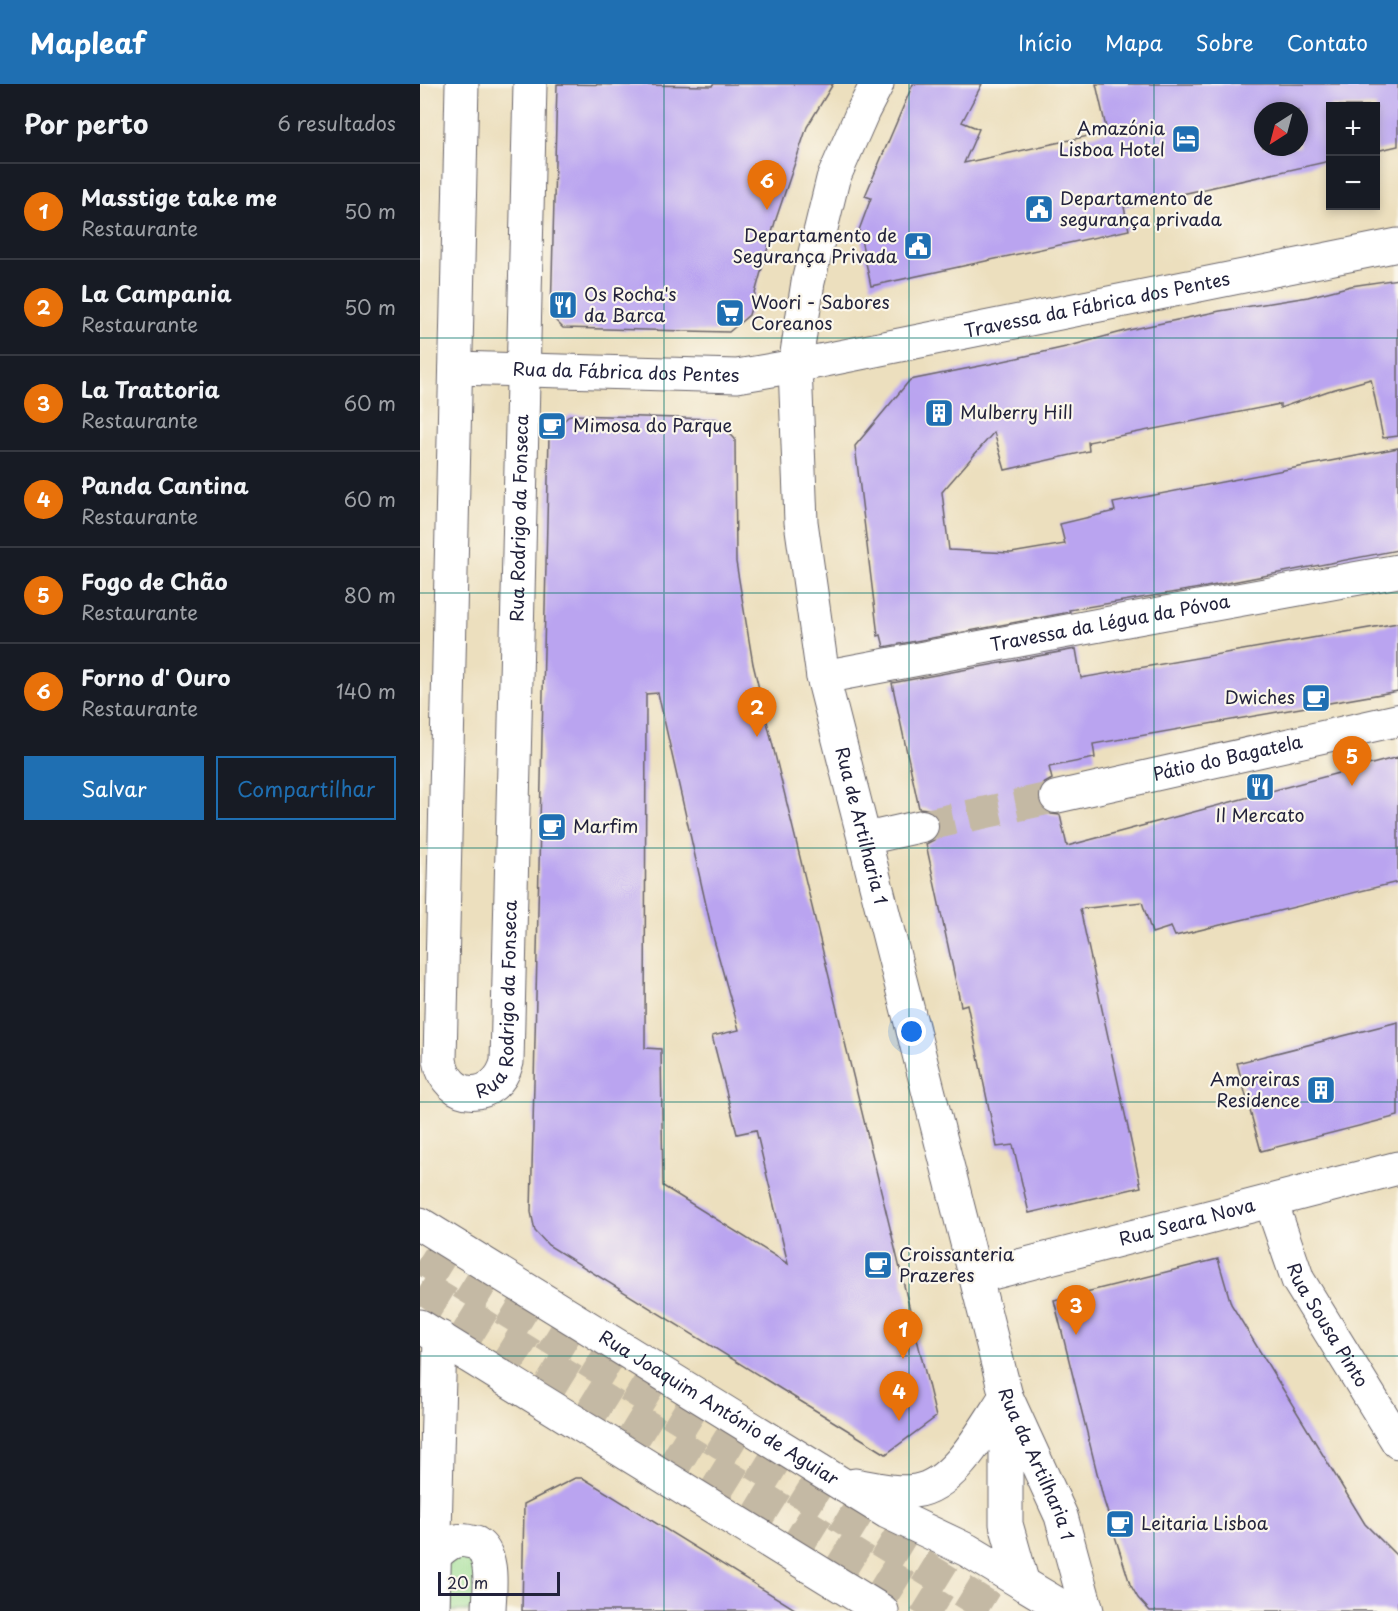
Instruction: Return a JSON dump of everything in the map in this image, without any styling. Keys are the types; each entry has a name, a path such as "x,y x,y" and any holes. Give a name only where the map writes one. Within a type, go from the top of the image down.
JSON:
{"street":[{"name":"Rua Rodrigo da Fonseca","path":"462,84 440,1060 447,1080 463,1091 473,1092 483,1091 499,1081 507,1062 530,84"},
{"name":"Rua de Artilharia 1","path":"877,84 862,111 833,179 808,282 795,366 801,522 823,677 1006,1396"},
{"name":"Travessa da Fábrica dos Pentes","path":"795,366 1398,245"},
{"name":"Rua da Fábrica dos Pentes","path":"456,368 737,376 795,366"},
{"name":"Travessa da Légua da Póvoa","path":"823,677 1398,571"},
{"name":"Pátio do Bagatela","path":"1056,796 1398,720"},
{"path":"864,839 922,826"},
{"name":"Rua Seara Nova","path":"976,1277 1398,1168"},
{"name":"Rua Sousa Pinto","path":"1271,1202 1298,1280 1398,1442"},
{"name":"Rua Joaquim António de Aguiar","path":"420,1224 887,1512 967,1550 1069,1611"},
{"path":"430,1332 433,1611"},
{"path":"430,1332 882,1611"},
{"path":"841,1483 894,1491 916,1491 938,1483 959,1465 1006,1396"},
{"name":"Rua da Artilharia 1","path":"1006,1396 1006,1524 1023,1584"},
{"name":"Rua da Artilharia 1","path":"1006,1396 1061,1516 1087,1611"},
{"path":"434,1556 448,1543 463,1540 477,1543 486,1554 490,1566 489,1611"}],"green space":[{"path":"454,1554 475,1560 476,1611 446,1611 447,1567"}],"building":[{"path":"557,84 712,86 713,84 833,84 807,127 775,222 749,315 729,332 563,328 551,316"},
{"path":"913,84 982,84 962,122 979,129 964,163 1107,132 1096,84 1398,84 1398,146 1380,150 1380,102 1326,102 1326,162 1124,207 1129,230 871,286 859,230 871,198 865,196"},
{"path":"1398,279 1398,436 1383,438 1371,379 1280,408 1280,404 1088,442 1089,451 1005,470 994,432 942,492 949,550 1011,553 1065,544 1060,524 1115,511 1113,503 1398,448 1398,550 1206,587 1069,610 1070,612 884,647 881,635 878,636 855,446 910,380 1220,311"},
{"path":"570,415 716,419 735,439 736,562 753,664 936,1417 886,1454 548,1245 535,1231 531,1212 549,435","holes":["658,693 714,940 739,1030 712,1036 737,1134 756,1130 788,1264 663,1186 661,1049 645,1048 646,694"]},
{"path":"1398,623 1398,691 1093,744 1095,758 1049,767 1052,779 1043,784 1038,800 1043,810 1060,815 1067,846 1398,757 1398,882 1175,936 1171,927 1152,933 1142,902 1080,909 1141,1187 1029,1213 1013,1145 997,1147 967,1004 961,1006 926,844 934,840 939,832 939,822 936,814 928,809 919,808 892,683 1076,649 1081,678"},
{"name":"Amoreiras Residence","path":"1398,1022 1398,1116 1261,1151 1237,1063"},
{"path":"1218,1259 1231,1304 1365,1524 1398,1557 1398,1611 1150,1611 1138,1598 1130,1584 1104,1501 1054,1300"},
{"path":"575,1478 583,1478 798,1611 522,1611 524,1504"}],"tunnel":[{"path":"922,826 1056,797"},
{"path":"420,1257 995,1611"},
{"path":"420,1286 944,1611"}],"place":[{"name":"Amazónia Lisboa Hotel","path":"1186,139"},
{"name":"Departamento de segurança privada","path":"1039,209"},
{"name":"Forno d' Ouro","path":"767,210"},
{"name":"Departamento de Segurança Privada","path":"918,246"},
{"name":"Os Rocha's da Barca","path":"563,305"},
{"name":"Woori - Sabores Coreanos","path":"730,313"},
{"name":"Mulberry Hill","path":"939,413"},
{"name":"Mimosa do Parque","path":"552,426"},
{"name":"Dwiches","path":"1316,698"},
{"name":"La Campania","path":"757,737"},
{"name":"Fogo de Chão","path":"1352,786"},
{"name":"Il Mercato","path":"1260,787"},
{"name":"Marfim","path":"552,827"},
{"name":"Amoreiras Residence","path":"1321,1090"},
{"name":"Croissanteria Prazeres","path":"878,1265"},
{"name":"La Trattoria","path":"1076,1335"},
{"name":"Masstige take me","path":"903,1359"},
{"name":"Panda Cantina","path":"899,1421"},
{"name":"Leitaria Lisboa","path":"1120,1524"}]}
